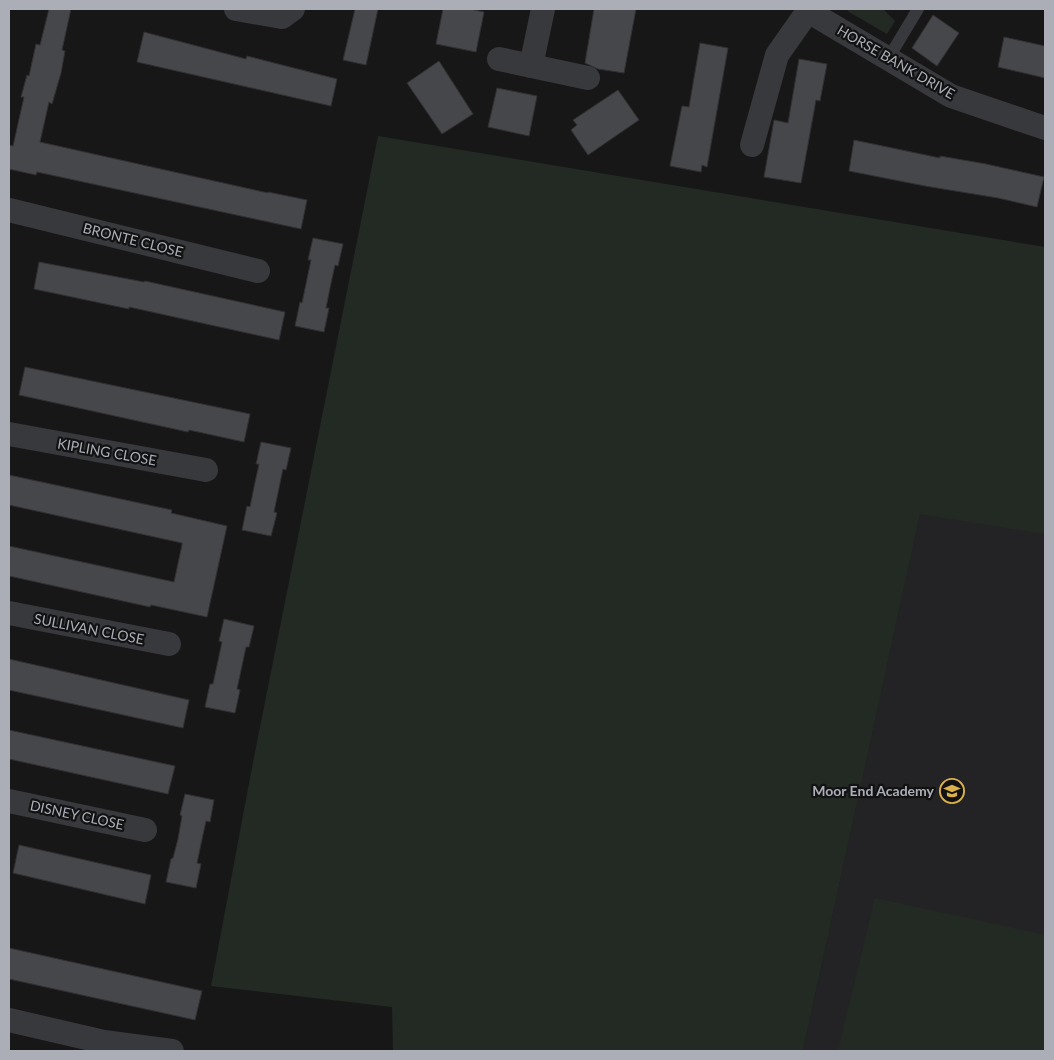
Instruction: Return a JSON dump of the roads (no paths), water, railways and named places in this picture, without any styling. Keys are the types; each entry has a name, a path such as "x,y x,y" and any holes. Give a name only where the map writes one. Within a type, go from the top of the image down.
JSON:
{"street":[{"path":"236,9 282,17 293,9"},
{"path":"532,66 543,9"},
{"path":"752,145 777,55 807,10"},
{"name":"HORSE BANK DRIVE","path":"807,10 951,96 1045,128"},
{"path":"499,59 588,78"},
{"name":"BRONTE CLOSE","path":"9,210 258,271"},
{"name":"KIPLING CLOSE","path":"9,434 206,470"},
{"name":"SULLIVAN CLOSE","path":"9,613 169,644"},
{"name":"DISNEY CLOSE","path":"9,801 145,830"},
{"path":"9,1022 103,1046 172,1051"}],"lane":[{"path":"888,59 918,9"}],"place":[{"name":"Moor End Academy","path":"952,791"}]}
